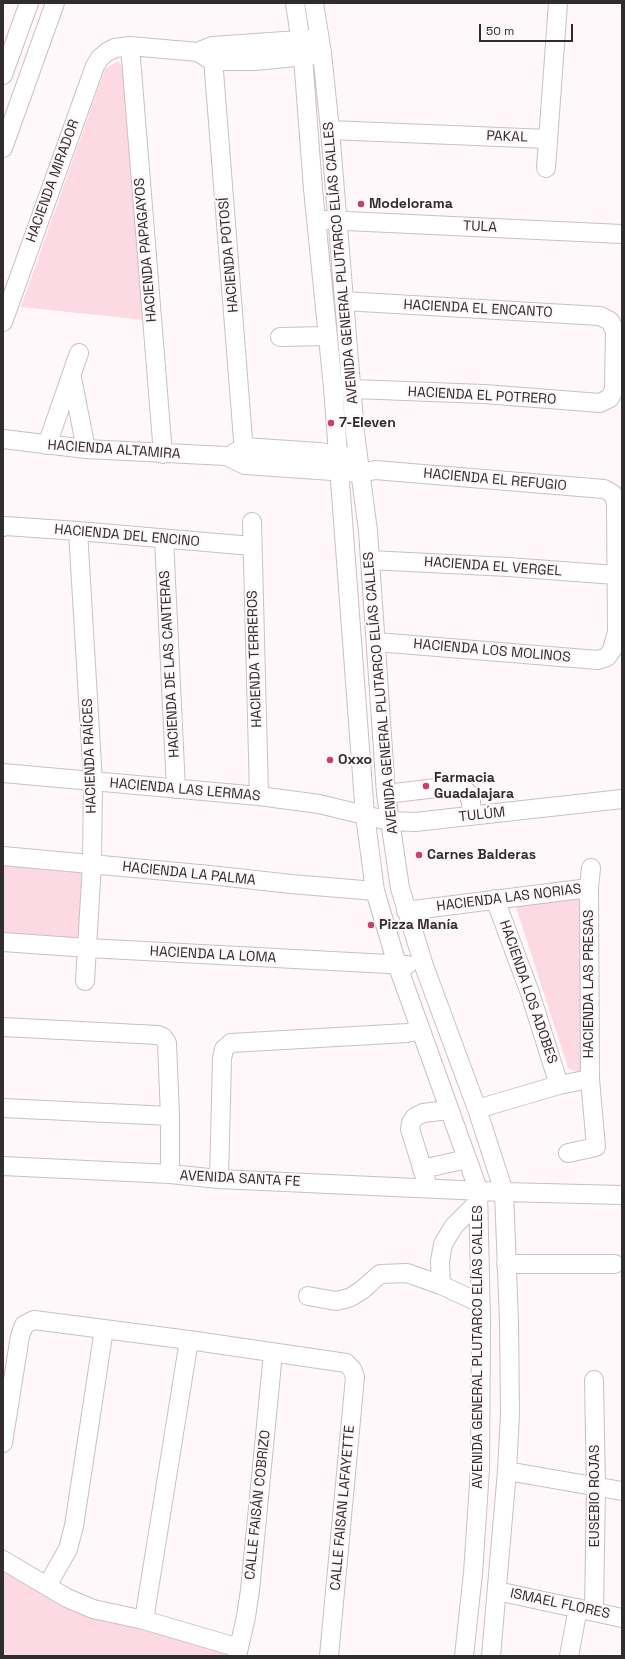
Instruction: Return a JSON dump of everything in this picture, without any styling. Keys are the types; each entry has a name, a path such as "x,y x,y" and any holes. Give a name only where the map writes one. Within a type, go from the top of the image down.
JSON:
{"street":[{"path":"3,76 29,3"},
{"path":"3,148 55,3"},
{"name":"AVENIDA GENERAL PLUTARCO ELÍAS CALLES","path":"295,3 302,49 345,532 365,815 375,891 397,964 450,1110 478,1196 481,1324 480,1469 473,1574 464,1656"},
{"name":"AVENIDA GENERAL PLUTARCO ELÍAS CALLES","path":"314,3 321,46 330,130 356,433 365,467 368,531 389,821 400,888 406,910 424,966 477,1109 504,1192 509,1322 510,1414 498,1590 491,1656"},
{"name":"PAKAL","path":"330,130 548,139 558,3"},
{"path":"122,47 207,53 255,60 321,46"},
{"name":"HACIENDA MIRADOR","path":"3,322 95,66 100,58 107,52 122,47"},
{"name":"HACIENDA PAPAGAYOS","path":"122,47 163,454"},
{"name":"HACIENDA POTOSÍ","path":"207,53 245,456"},
{"path":"546,168 548,139"},
{"name":"TULA","path":"317,220 622,234"},
{"name":"HACIENDA EL ENCANTO","path":"344,301 600,316 610,321 615,331 614,389 610,398"},
{"path":"280,337 328,336"},
{"path":"47,445 72,377 78,353"},
{"path":"72,377 86,449"},
{"name":"HACIENDA EL POTRERO","path":"353,388 484,394 600,403 610,398"},
{"name":"HACIENDA ALTAMIRA","path":"3,439 86,449 163,454 245,456 339,463"},
{"name":"HACIENDA EL REFUGIO","path":"339,463 365,467 604,489 613,494 616,503 616,575"},
{"name":"HACIENDA TERREROS","path":"252,522 259,796"},
{"name":"HACIENDA DEL ENCINO","path":"3,527 78,531 252,546"},
{"name":"HACIENDA RAÍCES","path":"78,531 93,782 92,864 85,981"},
{"path":"345,532 368,531"},
{"name":"HACIENDA DE LAS CANTERAS","path":"164,539 176,789"},
{"name":"HACIENDA EL VERGEL","path":"370,560 508,567 616,575"},
{"path":"616,575 619,632"},
{"name":"HACIENDA LOS MOLINOS","path":"376,642 598,660 607,657 612,650 619,632"},
{"name":"HACIENDA LAS LERMAS","path":"3,773 259,796 319,804 389,821"},
{"path":"386,794 454,786 463,788 468,793 471,802 472,816"},
{"name":"TULÚM","path":"389,821 415,822 622,799"},
{"name":"HACIENDA LA PALMA","path":"3,856 375,891"},
{"name":"HACIENDA LAS PRESAS","path":"568,1153 596,1147 590,1079 589,888 591,868"},
{"name":"HACIENDA LAS NORIAS","path":"406,910 589,888"},
{"name":"HACIENDA LOS ADOBES","path":"496,899 530,994 559,1085"},
{"name":"HACIENDA LA LOMA","path":"3,942 424,966"},
{"path":"3,1027 158,1034 163,1037 167,1043 163,1174"},
{"path":"219,1179 222,1059 224,1049 232,1043 407,1033 421,1030"},
{"path":"477,1109 559,1085 590,1079"},
{"path":"3,1108 164,1116"},
{"path":"428,1187 410,1129 411,1123 415,1117 423,1113 450,1110"},
{"path":"422,1169 467,1159"},
{"name":"AVENIDA SANTA FE","path":"3,1166 163,1174 219,1179 428,1187 478,1196 504,1192 622,1195"},
{"path":"442,1285 440,1261 444,1244 454,1226 478,1196"},
{"path":"506,1264 615,1264"},
{"path":"308,1296 336,1300 351,1297 362,1290 376,1277 385,1273 407,1272 442,1285 480,1303"},
{"path":"3,1444 20,1336 24,1325 34,1320 189,1340 273,1353"},
{"path":"481,1324 509,1322"},
{"path":"47,1586 68,1549 74,1526 104,1329"},
{"path":"144,1620 189,1340"},
{"name":"CALLE FAISAN LAFAYETTE","path":"273,1353 346,1363 352,1368 355,1377 330,1656"},
{"name":"CALLE FAISÁN COBRIZO","path":"238,1652 250,1590 273,1353"},
{"name":"EUSEBIO ROJAS","path":"569,1656 586,1610 596,1487 594,1380"},
{"path":"507,1471 622,1491"},
{"path":"3,1560 67,1598 93,1609 144,1620 238,1652"},
{"name":"ISMAEL FLORES","path":"498,1590 622,1618"}],"shaded area":[{"path":"118,61 126,71 145,320 21,307 105,69"},
{"path":"3,864 82,872 79,939 3,936"},
{"path":"584,897 586,1062 579,1073 568,1068 515,904"},
{"path":"3,1560 67,1598 237,1656 3,1656"}],"place":[{"name":"Modelorama","path":"361,204"},
{"name":"7-Eleven","path":"331,423"},
{"name":"Oxxo","path":"330,760"},
{"name":"Farmacia Guadalajara","path":"426,786"},
{"name":"Carnes Balderas","path":"419,855"},
{"name":"Pizza Manía","path":"371,925"}]}
